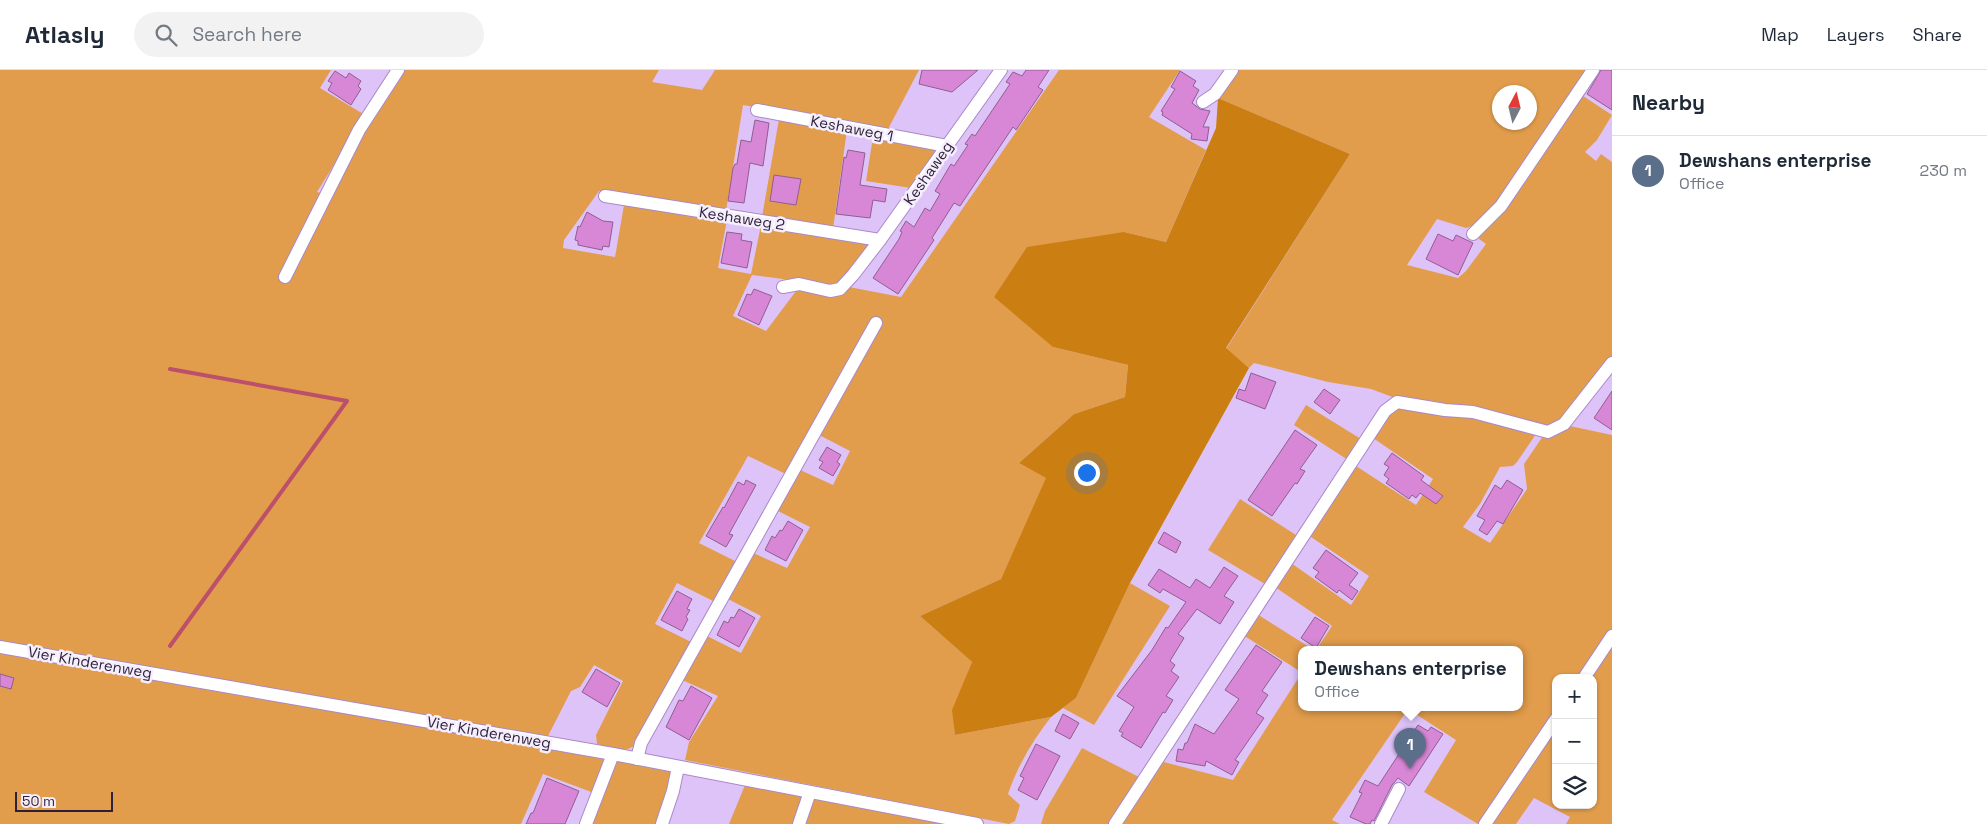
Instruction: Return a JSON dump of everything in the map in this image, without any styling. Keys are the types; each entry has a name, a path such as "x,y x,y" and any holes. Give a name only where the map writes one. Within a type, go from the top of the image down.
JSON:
{"street":[{"path":"285,277 359,130 398,70"},
{"name":"Keshaweg","path":"783,287 799,284 830,290 840,289 880,240 1001,70"},
{"path":"1203,102 1215,94 1232,70"},
{"path":"1473,234 1501,206 1593,70"},
{"name":"Keshaweg 1","path":"757,110 947,146"},
{"name":"Keshaweg 2","path":"604,196 880,240"},
{"path":"637,759 641,743 876,323"},
{"path":"1115,824 1385,411 1397,402 1444,410 1473,412 1548,432 1556,430 1564,424 1612,363"},
{"path":"1587,674 1612,636"},
{"name":"Vier Kinderenweg","path":"0,646 613,754 976,824"},
{"path":"1485,824 1552,725"},
{"path":"586,824 613,754"},
{"path":"662,824 673,791 678,767"},
{"path":"1381,824 1399,789"},
{"path":"799,824 810,792"}],"shaded area":[{"path":"0,70 331,70 320,88 365,115 317,192 325,194 405,70 659,70 652,82 702,90 715,70 919,70 887,131 743,105 726,211 599,191 564,240 563,248 615,257 624,205 727,220 718,268 751,274 761,225 875,242 836,286 752,275 733,316 766,331 799,287 849,287 901,297 1059,70 1180,70 1149,117 1206,150 1166,242 1124,232 1053,347 1128,365 1125,397 1074,414 1019,463 1047,478 1001,579 920,616 972,662 953,710 955,735 1051,717 1026,753 1008,794 1020,805 1015,821 1009,824 685,760 689,742 718,696 682,680 705,635 741,653 761,616 726,598 751,552 787,568 810,527 776,510 798,469 833,485 850,451 819,435 786,474 748,456 699,543 735,561 713,601 677,583 655,624 691,642 636,744 627,749 622,750 597,744 596,735 623,681 594,665 580,687 571,691 547,738 0,641"},
{"path":"1238,70 1590,70 1502,198 1478,224 1466,228 1437,219 1407,265 1458,278 1466,271 1486,244 1479,239 1481,231 1580,94 1612,115 1597,140 1585,152 1596,161 1601,154 1612,162 1612,357 1571,411 1555,426 1547,428 1395,398 1371,389 1328,382 1254,363 1249,368 1226,349 1350,154 1218,98"},
{"path":"1218,98 1350,154 1226,348 1249,368 1130,583 1076,698 1051,717 955,735 952,710 972,662 920,616 1001,579 1046,478 1019,463 1074,414 1125,397 1128,365 1053,347 994,297 1027,247 1124,232 1166,242 1216,128"},
{"path":"779,119 847,130 833,229 762,217"},
{"path":"873,137 940,147 911,188 866,181"},
{"path":"1306,405 1361,439 1348,460 1294,425"},
{"path":"1402,406 1474,415 1536,434 1513,466 1500,467 1480,504 1463,527 1490,543 1527,489 1524,464 1543,436 1558,434 1570,426 1612,435 1612,824 1566,824 1570,817 1555,809 1597,809 1597,674 1552,674 1552,808 1534,798 1516,824 1478,824 1424,792 1456,740 1411,711 1523,711 1523,646 1319,646 1332,626 1275,587 1291,563 1351,605 1369,576 1308,535 1356,466 1416,505 1433,479 1373,438 1390,410"},
{"path":"1240,499 1296,535 1265,584 1208,550"},
{"path":"1130,583 1170,606 1094,725 1063,708 1076,698"},
{"path":"1257,614 1308,646 1298,646 1298,670 1243,635"},
{"path":"0,653 604,759 606,765 594,793 543,774 521,824 0,824"},
{"path":"1298,679 1298,711 1407,711 1332,820 1340,824 1120,824 1160,761 1233,780"},
{"path":"1082,748 1139,777 1110,824 1041,824 1045,811"},
{"path":"616,762 672,771 659,824 591,824"},
{"path":"745,785 945,824 729,824"}],"building":[{"path":"922,70 978,70 952,92 919,84"},
{"path":"1026,70 1049,70 1038,87 1043,90 1016,130 1013,127 960,206 954,203 932,238 934,240 898,294 873,278 899,239 902,232 900,231 906,221 914,227 925,208 930,211 940,194 935,191 951,164 954,166 968,145 965,144 972,134 975,136 1010,84 1006,82 1013,72 1022,76"},
{"path":"1601,70 1612,70 1612,110 1587,94"},
{"path":"335,71 346,78 349,73 361,81 358,86 361,89 351,105 328,90 332,83 328,81"},
{"path":"1180,71 1196,81 1193,86 1199,90 1192,103 1200,109 1210,111 1203,127 1209,127 1207,141 1191,139 1192,134 1162,115 1163,112 1161,111 1175,89 1171,87"},
{"path":"755,120 769,123 763,166 750,163 744,203 728,201 733,168 737,164 741,140 751,142"},
{"path":"848,150 865,153 860,185 887,189 885,202 873,200 870,218 836,214 844,157 846,158"},
{"path":"774,175 801,179 796,205 770,201"},
{"path":"587,212 603,221 613,222 609,247 603,246 602,250 578,245 578,241 575,240 578,226 580,227"},
{"path":"727,232 742,234 741,240 752,242 747,268 721,263"},
{"path":"1438,234 1453,241 1456,235 1473,243 1458,275 1426,259"},
{"path":"754,289 772,296 759,325 738,315 747,294 751,295"},
{"path":"1251,373 1276,382 1265,409 1236,398 1239,389 1245,391"},
{"path":"1324,389 1340,400 1330,414 1314,402"},
{"path":"1612,391 1612,430 1594,418"},
{"path":"1295,430 1317,445 1300,469 1305,471 1297,484 1295,483 1272,516 1248,500"},
{"path":"827,447 841,455 837,462 840,464 833,476 819,468 823,462 819,460"},
{"path":"1392,453 1424,476 1421,480 1443,496 1436,504 1420,493 1416,498 1412,495 1409,499 1386,483 1389,479 1384,475 1389,467 1384,464"},
{"path":"746,480 756,485 729,534 733,535 726,547 706,536 738,482 744,485"},
{"path":"1507,480 1523,490 1503,524 1497,521 1487,535 1479,530 1485,520 1477,516 1495,485 1501,489"},
{"path":"788,521 803,530 786,561 765,550 772,536 775,538"},
{"path":"1164,532 1181,542 1176,553 1158,543"},
{"path":"1326,550 1358,573 1349,585 1358,591 1352,600 1339,590 1337,593 1315,577 1319,572 1313,568"},
{"path":"1224,567 1238,576 1224,596 1234,602 1220,624 1197,609 1178,634 1184,638 1170,661 1175,665 1171,671 1179,677 1166,696 1173,700 1165,713 1163,712 1141,748 1121,736 1123,733 1119,731 1134,707 1117,696 1186,602 1163,589 1160,593 1148,585 1159,569 1190,588 1196,579 1210,588"},
{"path":"677,591 692,599 687,609 690,610 686,617 688,619 682,631 661,620"},
{"path":"739,609 755,618 739,647 717,635 724,621 728,623 731,617 734,618"},
{"path":"1315,617 1329,626 1317,646 1313,646 1301,638"},
{"path":"1256,645 1282,662 1262,691 1268,695 1256,713 1264,718 1235,760 1239,762 1232,775 1206,761 1205,766 1176,761 1178,749 1183,750 1195,724 1214,734 1239,699 1225,690"},
{"path":"596,669 620,683 607,707 582,692"},
{"path":"0,674 14,678 11,689 0,686"},
{"path":"691,686 712,698 689,740 666,727 679,700 683,701"},
{"path":"1063,714 1079,723 1070,739 1055,731"},
{"path":"1418,725 1428,731 1431,727 1443,734 1409,786 1398,778 1392,785 1374,821 1372,820 1370,824 1350,817 1362,793 1359,792 1365,780 1378,786"},
{"path":"1036,744 1060,756 1037,800 1018,790 1024,778 1020,776"},
{"path":"547,778 579,791 565,824 526,824 531,813 533,813"}],"waterway":[{"path":"170,369 347,401 170,646"}],"place":[{"name":"Dewshans enterprise","path":"1410,769"}]}
